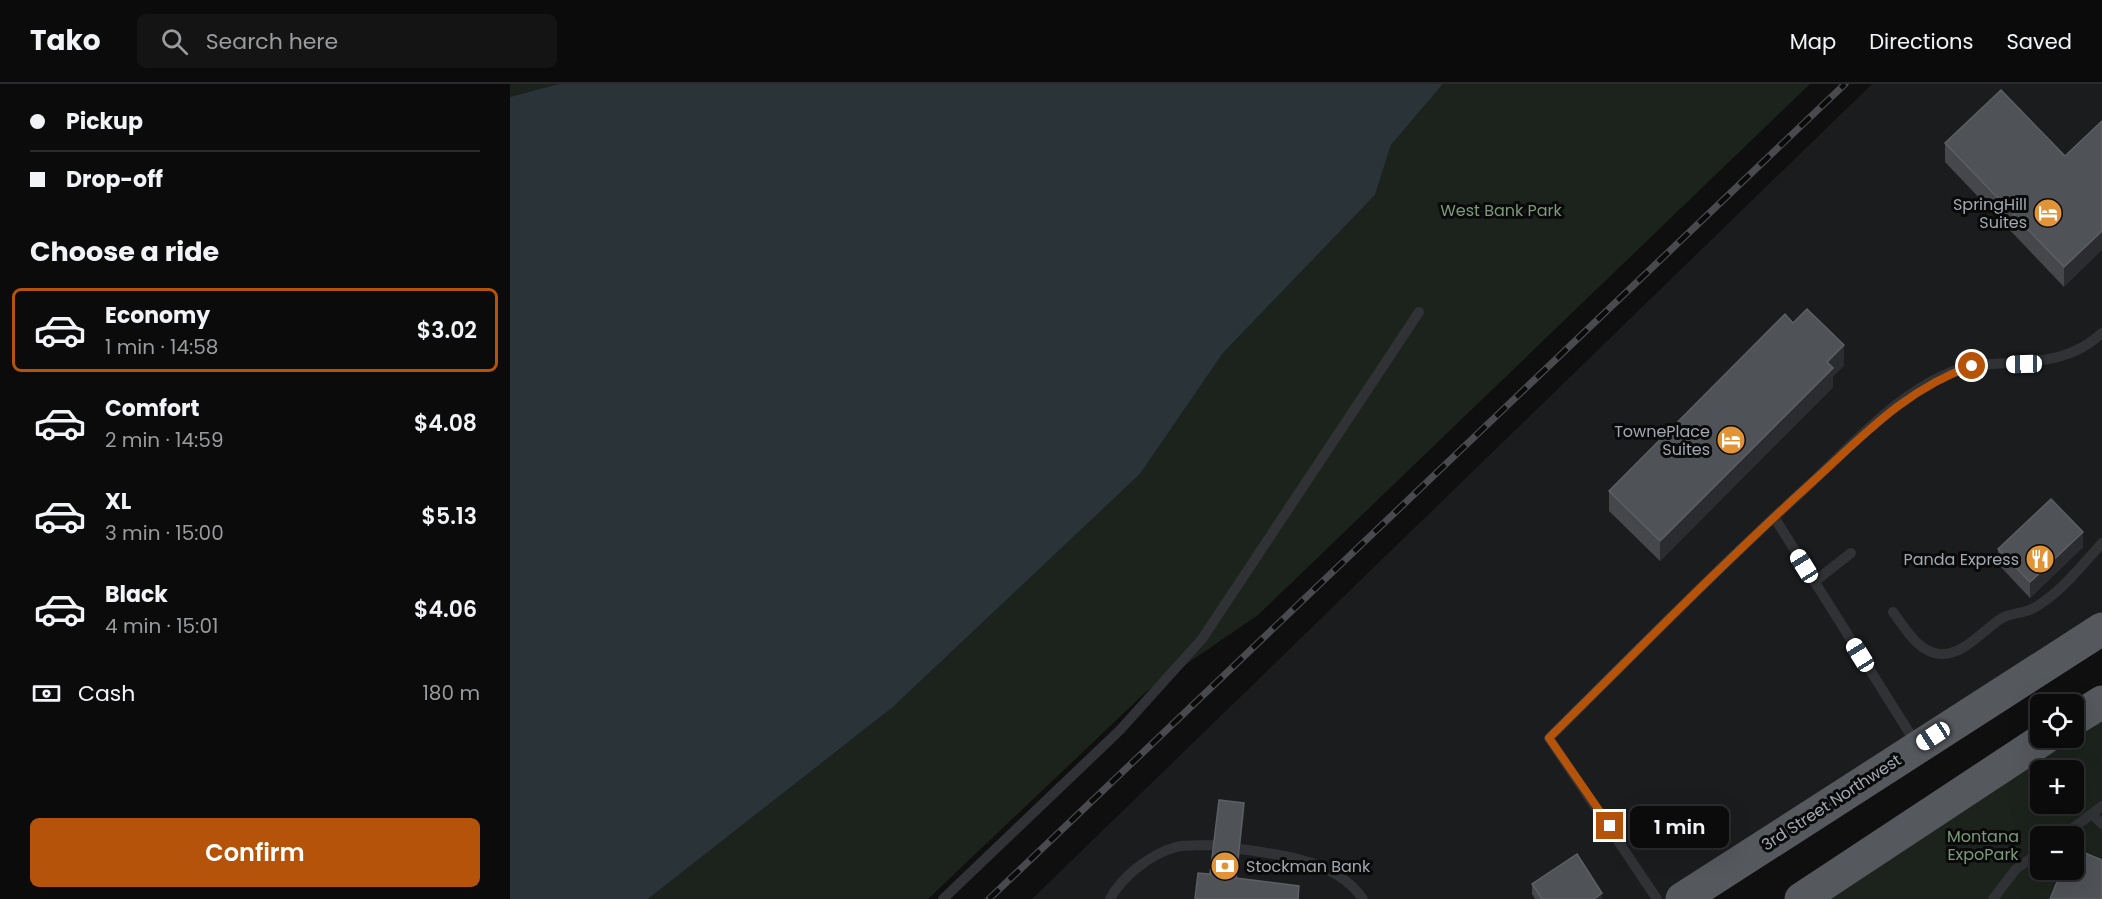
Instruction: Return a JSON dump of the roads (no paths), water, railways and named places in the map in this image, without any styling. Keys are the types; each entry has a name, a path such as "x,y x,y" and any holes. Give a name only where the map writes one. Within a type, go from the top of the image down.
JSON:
{"highway":[{"name":"3rd Street Northwest","path":"1682,899 2102,629"},
{"path":"2084,713 2102,702"},
{"path":"1801,899 2030,748"}],"lane":[{"path":"943,899 1120,730 1202,639 1419,312"},
{"path":"1657,899 1549,738 1774,517 1897,404 1945,375 1972,366 2024,364 2066,355 2087,346 2102,333"},
{"path":"1774,517 1918,746"},
{"path":"1893,612 1910,636 1924,648 1936,654 1948,654 1962,648 2005,616 2034,608 2068,579 2102,543"},
{"path":"1814,582 1851,553"},
{"path":"2076,826 2102,806"},
{"path":"2092,814 2102,824"},
{"path":"1110,899 1116,888 1144,862 1176,847 1214,845"},
{"path":"1240,849 1302,858 1333,873 1363,899"},
{"path":"1993,899 2016,868 2030,859"}],"railway":[{"path":"989,899 1845,84"}],"place":[{"name":"SpringHill Suites","path":"2048,213"},
{"name":"TownePlace Suites","path":"1731,440"},
{"name":"Panda Express","path":"2040,559"},
{"name":"Stockman Bank","path":"1225,866"}],"park label":[{"name":"West Bank Park","path":"1501,210"},
{"name":"Montana ExpoPark","path":"1983,845"}]}
